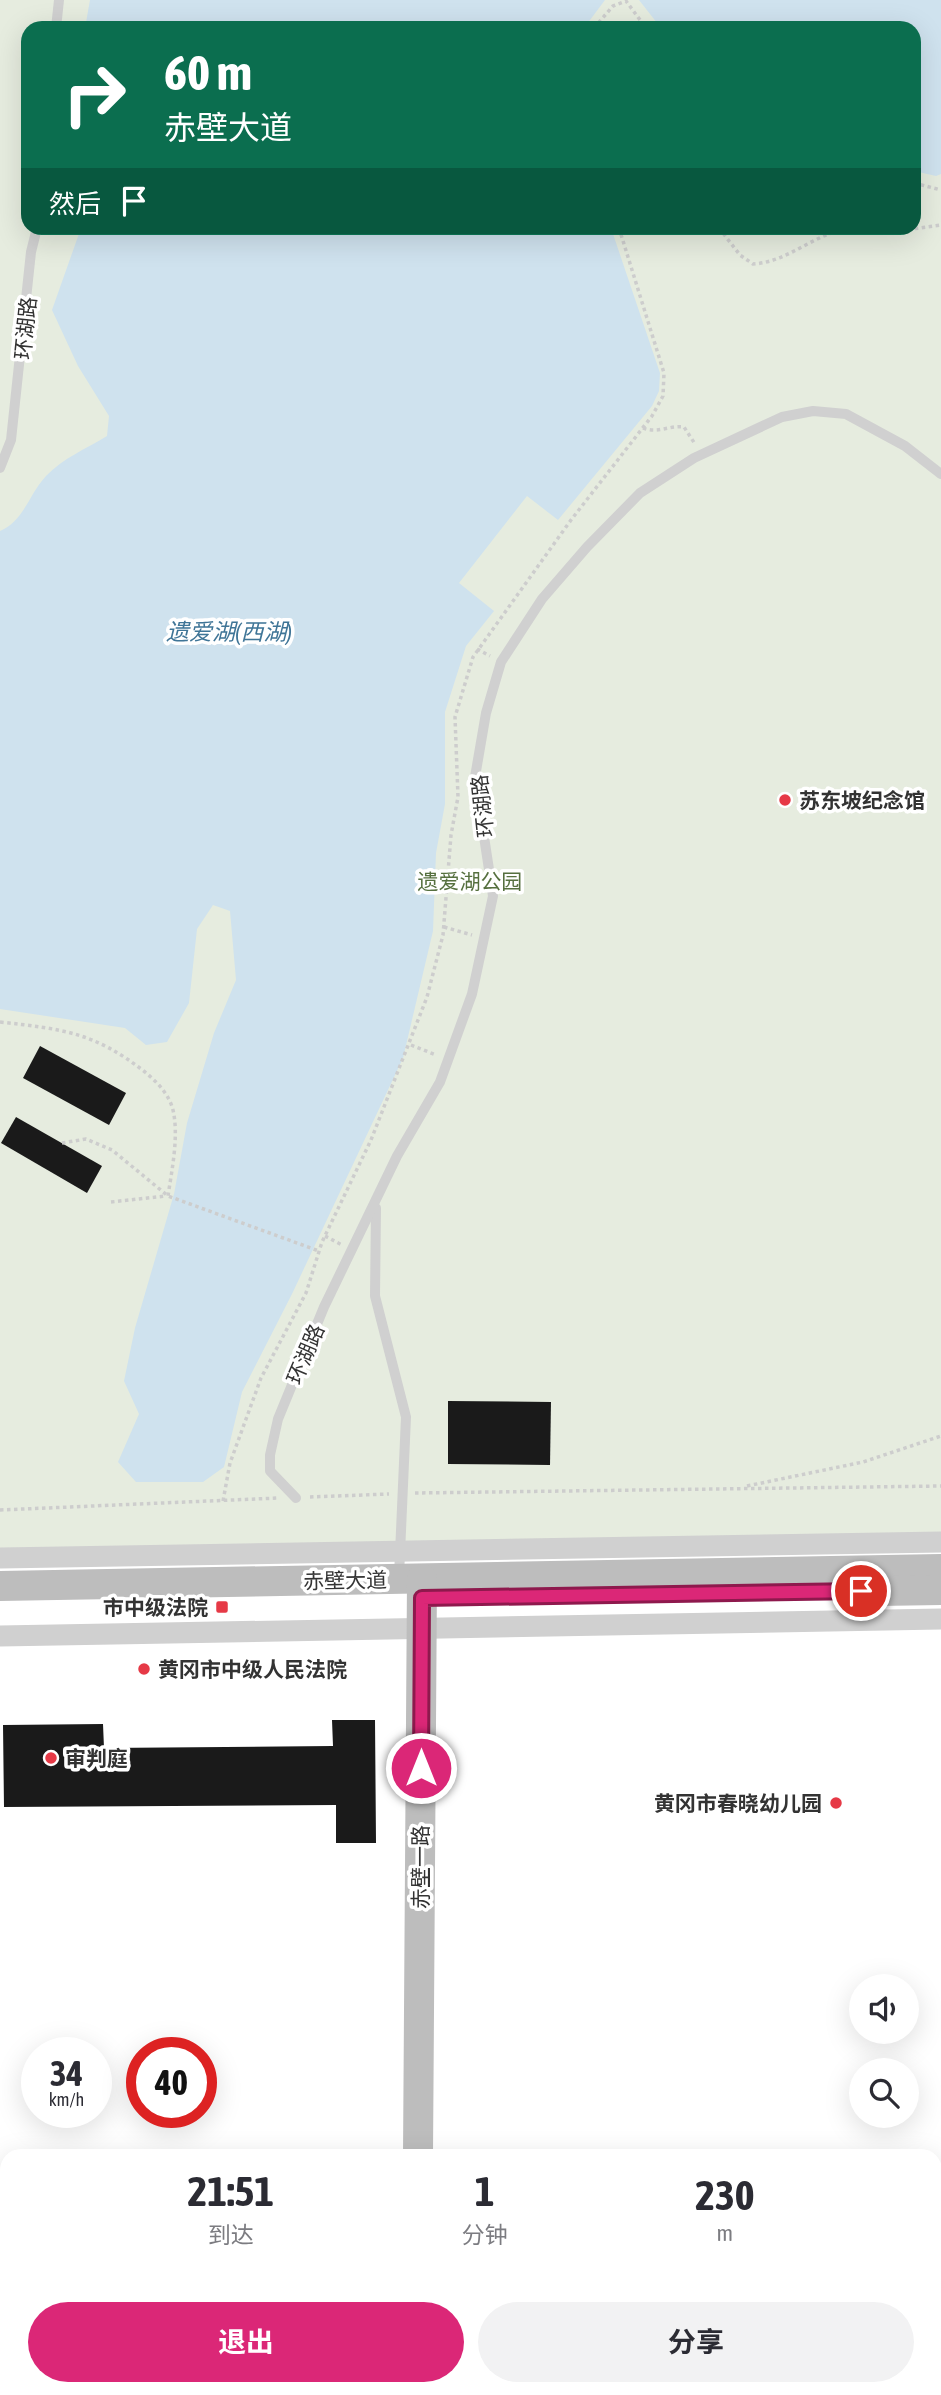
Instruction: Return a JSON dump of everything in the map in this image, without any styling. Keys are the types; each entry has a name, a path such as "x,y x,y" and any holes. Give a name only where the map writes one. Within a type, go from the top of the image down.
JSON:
{"main road":[{"name":"赤壁大道","path":"0,1586 941,1569"},
{"name":"赤壁大道","path":"0,1605 411,1577 941,1590"},
{"name":"赤壁一路","path":"411,1577 422,1629 418,2149"}],"street":[{"path":"0,1558 411,1577 941,1542"},
{"path":"0,1636 941,1619"}],"lane":[{"path":"57,21 59,0"},
{"name":"环湖路","path":"0,468 11,440 36,235"},
{"name":"环湖路","path":"296,1498 270,1471 270,1455 278,1419 324,1307 397,1156 440,1082 472,994 492,896 475,777 486,713 501,662 542,599 640,492 702,454 782,417 813,411 846,414 875,428 941,474"},
{"path":"376,1204 375,1296 406,1417 405,1493 411,1577"}],"path":[{"path":"600,21 613,6 626,1 641,21"},
{"path":"921,185 941,190"},
{"path":"921,228 941,225"},
{"path":"223,1501 225,1480 261,1378 306,1293 319,1251 372,1140 427,997 444,927 458,797 455,717 473,657 571,520 659,406 666,385 621,235"},
{"path":"724,235 740,255 753,264 782,258 826,235"},
{"path":"643,428 649,430 673,425 684,427 702,454"},
{"path":"448,874 490,876"},
{"path":"444,927 484,939"},
{"path":"0,1022 85,1035 107,1045 149,1076 169,1097 174,1112 168,1196"},
{"path":"410,1045 448,1060"},
{"path":"62,1143 86,1139 112,1150 168,1196 319,1251"},
{"path":"111,1202 168,1196"},
{"path":"736,1488 863,1462 941,1436"},
{"path":"0,1510 405,1493 941,1486"}],"green space":[{"name":"遗爱湖公园","path":"0,0 941,0 941,1535 0,1552"}],"water":[{"path":"90,0 605,0 589,21 86,21"},
{"path":"639,0 941,0 941,174 936,176 921,173 921,21 656,21"},
{"name":"遗爱湖(西湖)","path":"79,235 613,235 660,373 659,391 652,406 558,520 527,496 459,583 494,611 466,646 445,712 445,804 436,853 433,931 403,1058 292,1294 242,1392 224,1467 203,1482 136,1482 118,1462 139,1414 124,1381 135,1328 174,1194 187,1123 214,1033 236,980 230,911 213,905 197,929 189,1003 167,1042 146,1045 125,1028 0,1009 0,531 15,521 46,476 67,459 107,436 109,416 78,366 52,310"}],"building":[{"path":"40,1046 126,1093 109,1125 23,1078"},
{"path":"16,1117 102,1166 87,1193 1,1143"},
{"path":"448,1401 551,1402 550,1465 448,1464"},
{"path":"332,1720 375,1720 376,1843 336,1843 336,1805 4,1807 3,1725 103,1724 104,1748 333,1746"}],"place":[{"name":"苏东坡纪念馆","path":"785,800"},
{"name":"市中级法院","path":"222,1607"},
{"name":"黄冈市中级人民法院","path":"144,1669"},
{"name":"审判庭","path":"51,1758"},
{"name":"黄冈市春晓幼儿园","path":"836,1803"}],"route":[{"path":"421,1768 422,1598 861,1591"}]}
